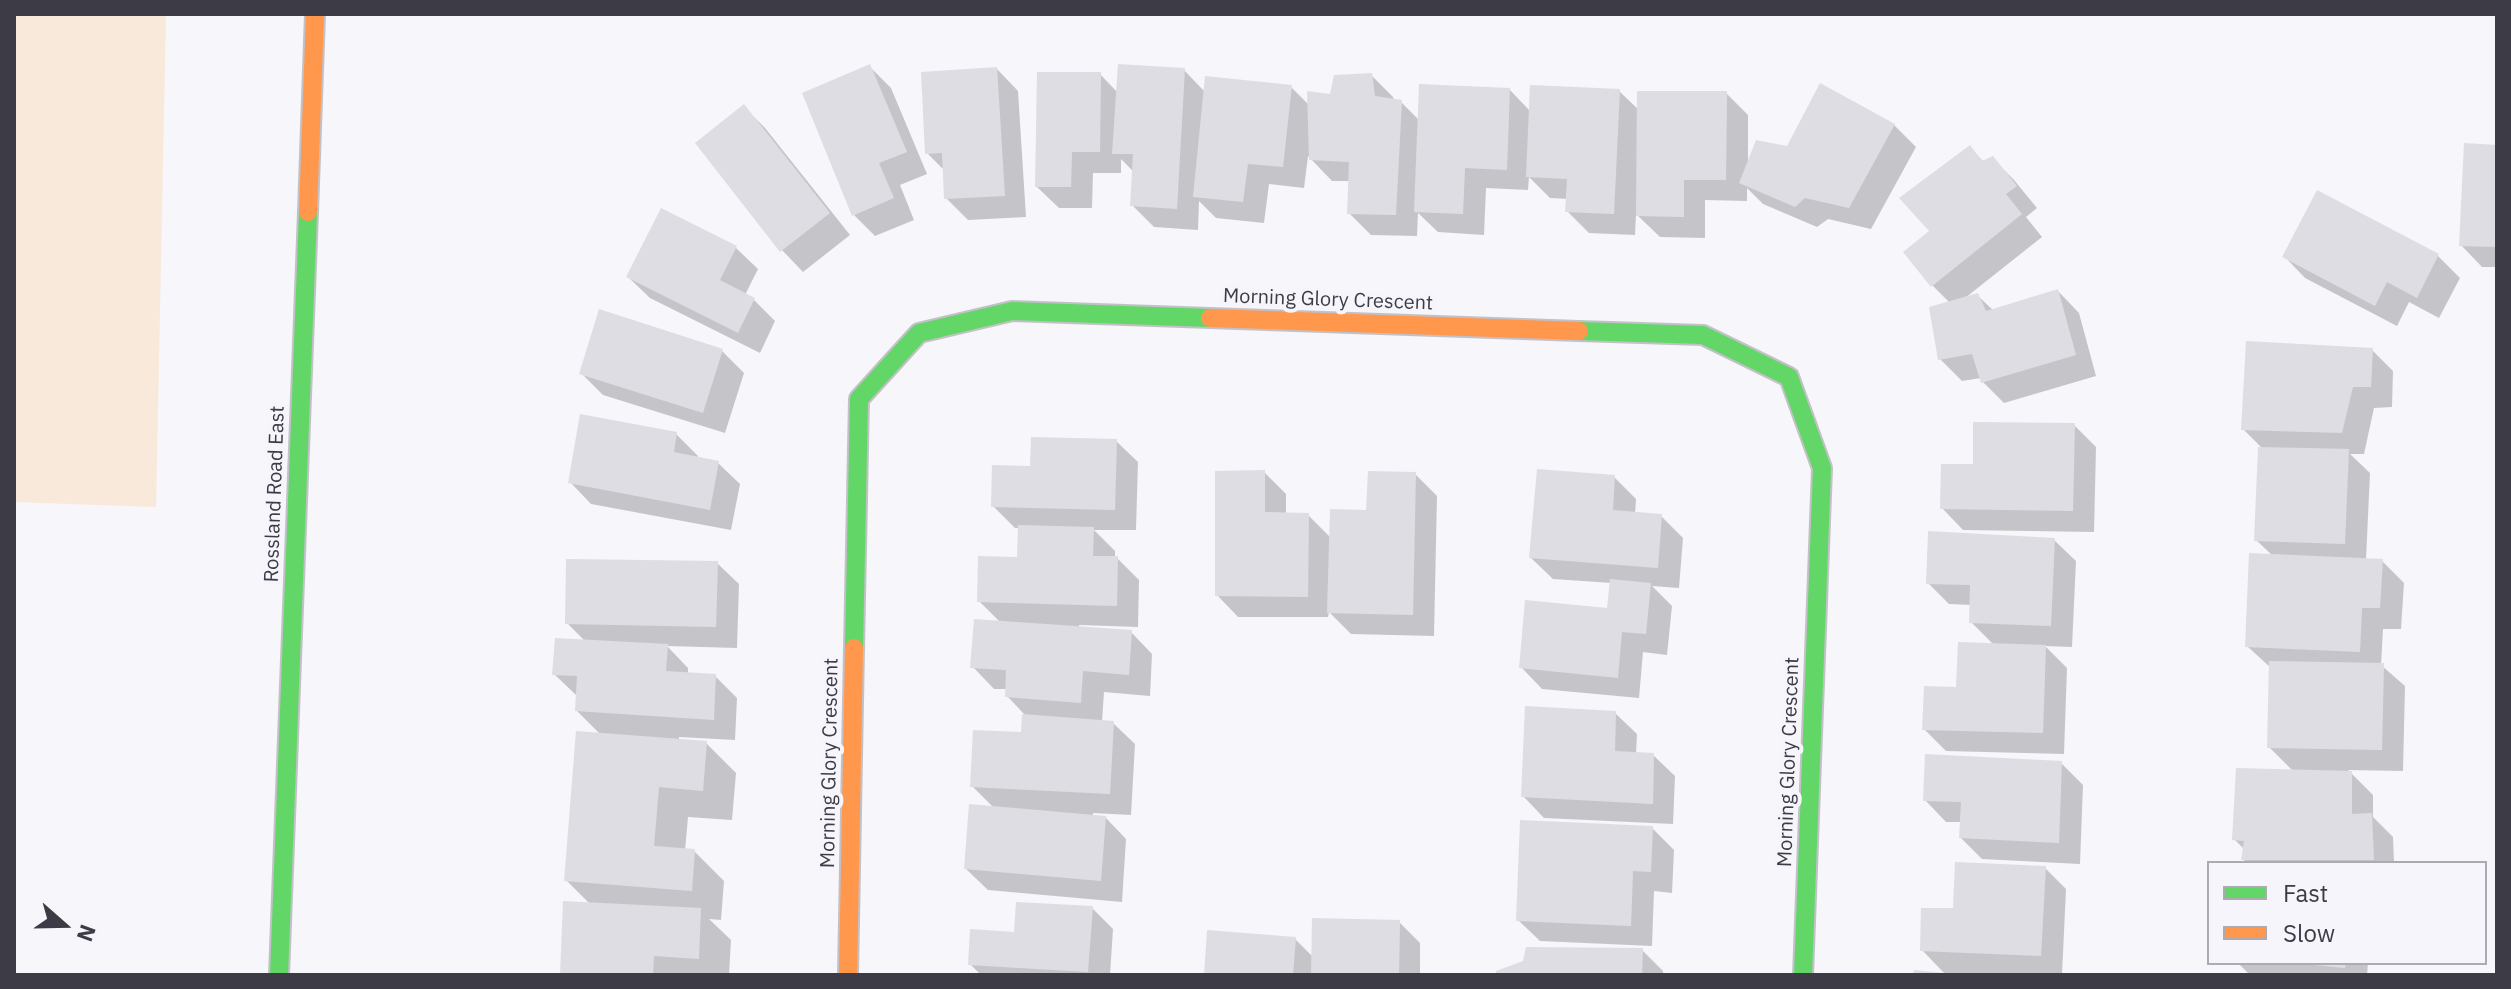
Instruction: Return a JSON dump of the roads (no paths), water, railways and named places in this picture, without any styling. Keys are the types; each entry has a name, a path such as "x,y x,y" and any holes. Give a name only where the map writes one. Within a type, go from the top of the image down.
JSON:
{"street":[{"name":"Rossland Road East","path":"279,975 315,14"},
{"name":"Morning Glory Crescent","path":"848,975 859,399 919,333 1012,311 1703,335 1789,377 1822,468 1803,975"}]}
